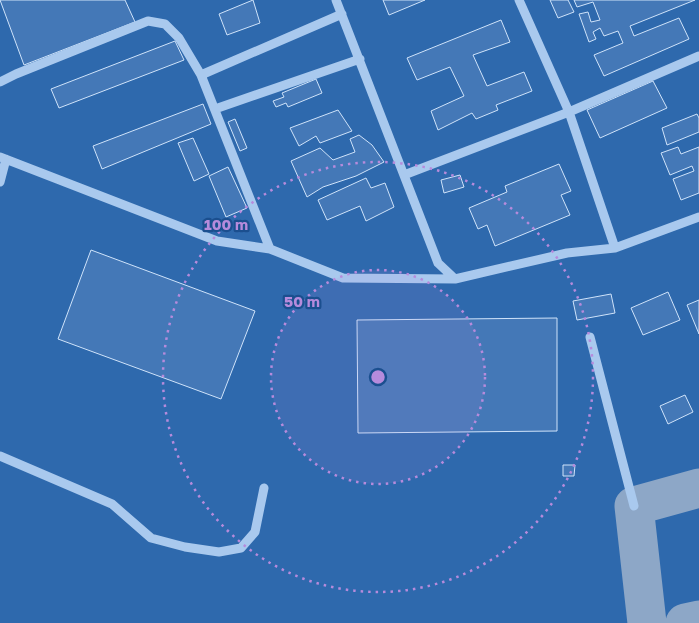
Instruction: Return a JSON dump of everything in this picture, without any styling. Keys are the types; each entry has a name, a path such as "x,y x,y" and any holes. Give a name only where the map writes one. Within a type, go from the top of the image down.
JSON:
{"street":[{"path":"336,0 438,264 455,279"},
{"path":"519,0 569,112 615,248"},
{"path":"201,75 342,14"},
{"path":"0,82 148,21 165,24 179,38 201,75 270,249"},
{"path":"404,175 569,112 699,56"},
{"path":"215,109 360,59"},
{"path":"0,182 3,158 217,241 270,249 343,278 455,279 567,253 615,248 699,217"},
{"path":"590,337 634,506"},
{"path":"0,456 112,504 151,538 185,547 219,552 241,548 255,532 264,488"}],"shaded area":[{"path":"0,0 699,0 699,623 0,623"}],"building":[{"path":"0,0 125,0 135,22 24,65"},
{"path":"253,0 260,23 227,35 219,14"},
{"path":"383,0 425,0 389,15"},
{"path":"550,0 568,0 574,12 558,18"},
{"path":"574,0 695,0 630,26 634,36 679,18 689,39 604,76 594,55 623,43 618,31 604,36 600,28 593,32 596,39 589,42 579,14 588,12 591,22 600,20 593,2 577,7"},
{"path":"501,20 510,42 473,55 487,86 524,72 532,91 496,105 498,110 476,119 472,113 438,130 431,111 464,96 450,67 417,80 407,58"},
{"path":"175,41 184,60 59,108 51,89"},
{"path":"316,79 322,93 288,107 286,103 276,107 273,101 284,97 282,93"},
{"path":"653,81 667,108 600,138 587,110"},
{"path":"203,104 211,124 102,169 93,146"},
{"path":"338,110 352,131 320,143 316,136 299,146 290,128"},
{"path":"697,114 699,118 699,132 667,145 662,128"},
{"path":"235,119 247,148 240,151 228,122"},
{"path":"359,135 372,145 384,162 356,176 323,187 307,197 291,161 320,148 333,160 355,152 350,139"},
{"path":"193,138 209,174 194,181 178,143"},
{"path":"678,147 681,154 699,147 699,193 681,200 673,179 694,171 692,166 670,175 661,153"},
{"path":"559,164 571,191 561,195 570,215 495,246 487,225 478,229 469,208 507,192 505,186"},
{"path":"228,167 247,208 226,217 209,176"},
{"path":"460,175 464,187 444,193 441,180"},
{"path":"366,178 371,188 385,183 394,207 366,221 360,206 327,220 318,200"},
{"path":"91,250 255,311 221,399 58,339"},
{"path":"668,292 680,320 643,335 631,308"},
{"path":"611,294 615,313 577,320 573,301"},
{"path":"699,300 699,334 687,305"},
{"path":"557,318 557,431 358,433 357,320"},
{"path":"685,395 693,412 668,424 660,406"},
{"path":"563,465 575,465 574,476 563,476"}],"taxiway":[{"path":"647,623 634,506 699,488"},
{"path":"685,623 699,620"}]}
